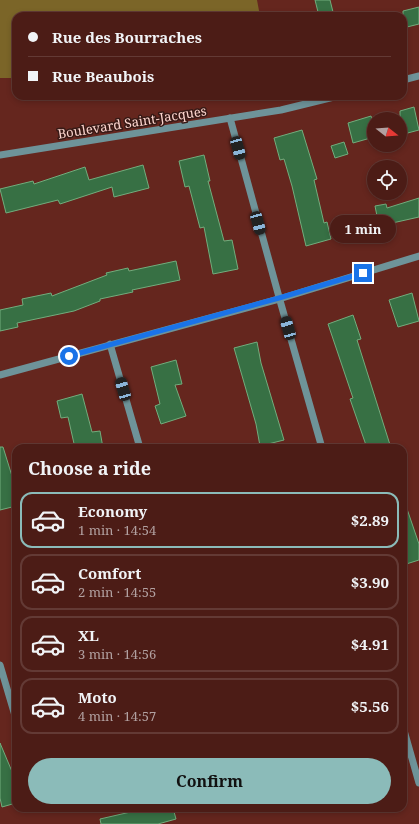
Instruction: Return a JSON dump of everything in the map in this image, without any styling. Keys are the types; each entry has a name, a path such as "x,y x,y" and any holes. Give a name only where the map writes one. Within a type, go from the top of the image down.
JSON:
{"street":[{"path":"407,79 419,76"},
{"name":"Boulevard Saint-Jacques","path":"0,155 281,110 322,100"},
{"path":"230,118 321,444"},
{"path":"0,375 279,298 419,256"},
{"path":"110,344 139,444"},
{"path":"0,665 12,706"},
{"path":"407,741 419,783"}],"shaded area":[{"path":"0,0 257,0 259,12 12,12 12,78 0,78"}],"building":[{"path":"315,0 330,0 333,12 318,12"},
{"path":"419,7 419,24 407,27 407,12 403,11"},
{"path":"414,107 419,130 407,133 407,112 400,111"},
{"path":"367,117 367,139 353,143 348,123"},
{"path":"302,130 317,179 314,180 324,223 327,222 331,239 306,246 284,159 280,160 274,138"},
{"path":"344,142 348,154 335,158 331,146"},
{"path":"204,155 210,181 208,181 224,241 232,240 238,269 213,274 204,227 200,228 189,186 185,187 179,161"},
{"path":"143,165 149,188 114,197 112,187 60,204 58,200 6,213 0,189 33,181 34,184 85,167 89,180"},
{"path":"419,198 419,217 379,226 375,206 386,204 387,208"},
{"path":"176,261 180,280 132,290 133,292 100,299 100,301 74,311 17,323 18,327 0,331 0,310 23,305 22,299 51,293 52,296 107,275 106,273 128,268 129,271"},
{"path":"412,293 419,321 398,327 389,300"},
{"path":"353,315 361,339 357,340 390,444 366,444 350,399 353,398 328,324"},
{"path":"257,342 261,363 284,440 268,444 260,444 256,424 234,348"},
{"path":"176,360 182,384 175,385 186,416 161,424 155,406 160,404 151,367"},
{"path":"82,394 92,432 100,431 102,444 74,444 68,417 61,418 57,401"},
{"path":"0,447 3,447 12,476 12,507 0,510"},
{"path":"407,509 419,544 419,560 407,564"},
{"path":"0,743 12,772 12,804 2,807 0,798"},
{"path":"131,812 174,812 176,819 158,824 101,824 100,819"}],"route":[{"path":"69,356 279,298 363,273"}]}
